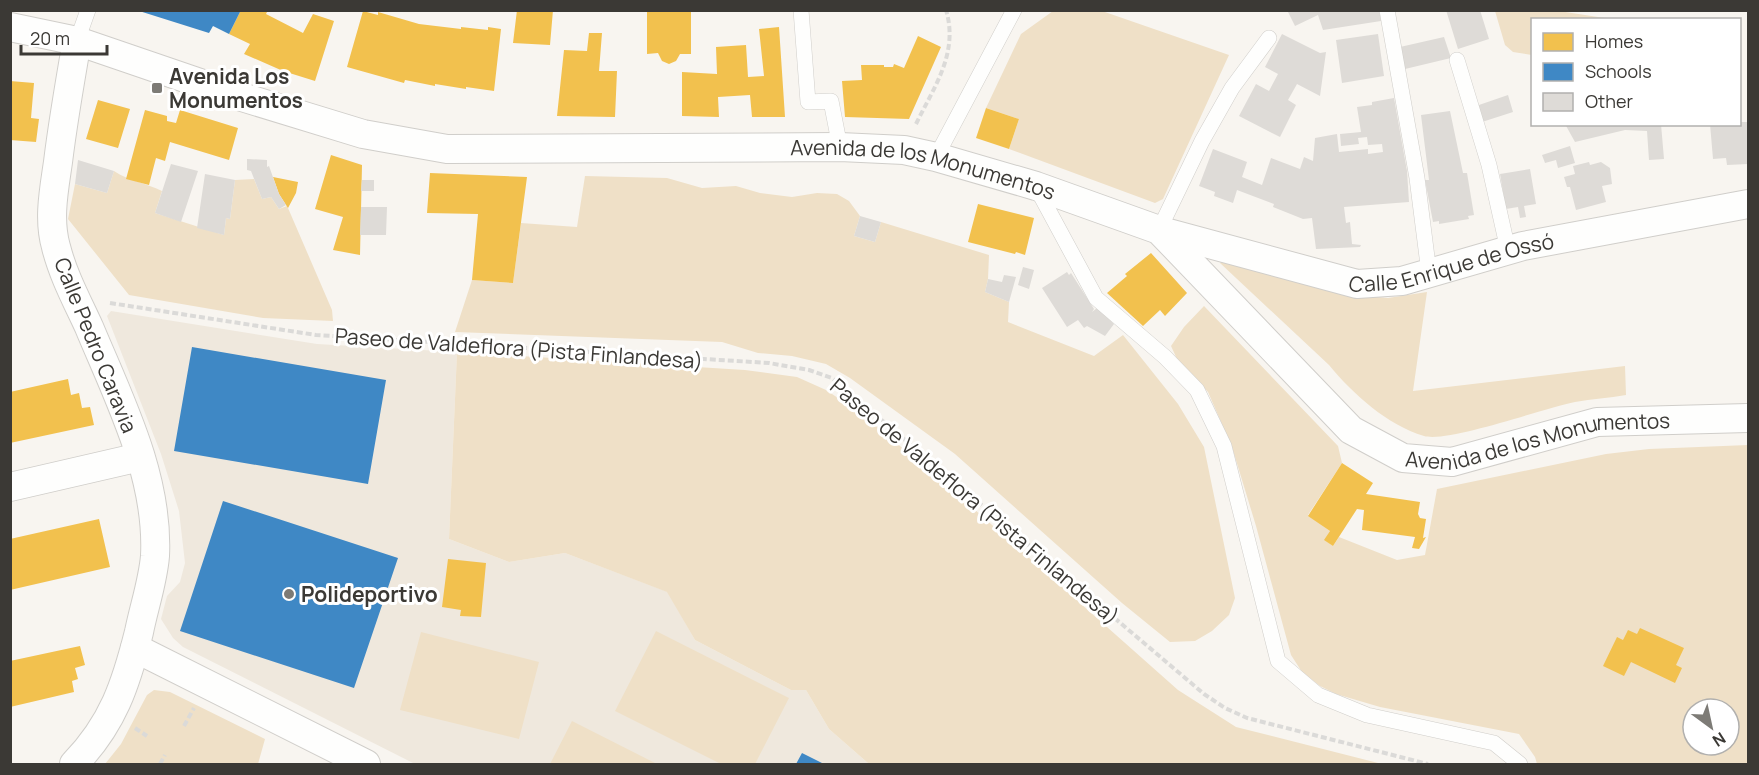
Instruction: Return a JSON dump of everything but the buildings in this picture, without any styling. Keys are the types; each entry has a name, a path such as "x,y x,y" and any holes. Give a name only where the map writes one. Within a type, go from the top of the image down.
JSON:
{"street":[{"name":"Avenida de los Monumentos","path":"10,27 77,40 232,94 363,134 447,149 840,147 904,150 1036,186 1159,230 1351,430 1403,458 1452,462 1598,422 1749,418"},
{"name":"Calle Pedro Caravia","path":"74,765 113,712 124,684 135,648 155,558 155,526 151,497 140,458 129,422 71,289 56,247 51,214 77,40"},
{"name":"Calle Enrique de Ossó","path":"1159,230 1357,284 1402,281 1545,241 1749,204"},
{"path":"10,487 140,458"},
{"path":"135,648 366,765"}],"lane":[{"path":"77,40 88,10"},
{"path":"801,10 808,102 831,101 840,147"},
{"path":"936,157 1014,10"},
{"path":"1387,10 1417,178 1429,273"},
{"path":"1159,230 1202,141 1232,88 1269,38"},
{"path":"1457,60 1490,165 1508,250"},
{"path":"1036,186 1096,298 1166,357 1197,390 1224,446 1278,661 1318,695 1367,715 1494,743 1520,765"}],"path":[{"path":"904,150 948,60 951,25 946,10"},
{"name":"Paseo de Valdeflora (Pista Finlandesa)","path":"105,302 316,335 769,363 809,370 832,378 1195,686 1225,708 1247,718 1428,765"},
{"path":"184,726 195,705"},
{"path":"141,732 147,735"},
{"path":"160,765 165,755"}],"shaded area":[{"path":"1053,11 1102,11 1229,55 1163,199 1155,203 1009,149 1019,119 986,108 1021,34"},
{"path":"1495,11 1559,11 1604,18 1531,18 1531,55 1513,52 1505,45"},
{"path":"114,171 162,191 155,213 224,235 226,218 230,219 235,180 254,179 262,199 271,197 279,209 287,206 332,310 333,321 263,318 129,295 68,219 75,184 107,193"},
{"path":"585,176 667,178 702,188 736,186 760,193 792,197 817,193 837,194 849,201 860,216 854,236 875,242 881,222 989,255 985,292 1009,302 1008,322 1094,356 1123,335 1178,404 1204,447 1235,598 1229,615 1212,631 1195,641 1170,642 1122,603 955,454 850,378 826,364 792,356 758,353 722,342 455,332 472,280 513,283 521,223 577,227"},
{"path":"1224,259 1345,294 1388,298 1427,292 1413,391 1625,366 1626,395 1561,405 1474,430 1436,437 1424,436 1397,424 1360,397 1220,263"},
{"path":"1204,306 1338,446 1342,463 1308,515 1330,531 1325,540 1333,546 1339,537 1397,560 1425,555 1437,489 1606,454 1649,449 1748,445 1748,764 1537,764 1535,757 1519,734 1380,707 1336,694 1320,686 1302,672 1291,655 1232,447 1208,392 1177,359 1171,346 1184,327"},
{"path":"111,311 317,344 457,352 449,539 509,562 565,553 668,592 695,640 791,690 806,690 829,729 869,764 415,764 183,647 173,638 161,619 167,596 180,582 185,563 179,511 161,454 107,316"},
{"path":"457,352 745,370 797,377 826,390 859,412 947,485 1178,690 1236,727 1382,764 869,764 829,729 806,690 791,690 695,640 667,592 565,553 509,562 449,539"},
{"path":"656,631 789,698 755,764 721,764 615,711"},
{"path":"421,632 539,662 519,739 400,710"},
{"path":"154,690 170,692 265,739 258,764 105,764 121,744 147,695"},
{"path":"572,721 657,764 550,764"}],"place":[{"name":"Avenida Los Monumentos","path":"157,88"},
{"name":"Polideportivo","path":"289,594"}]}
